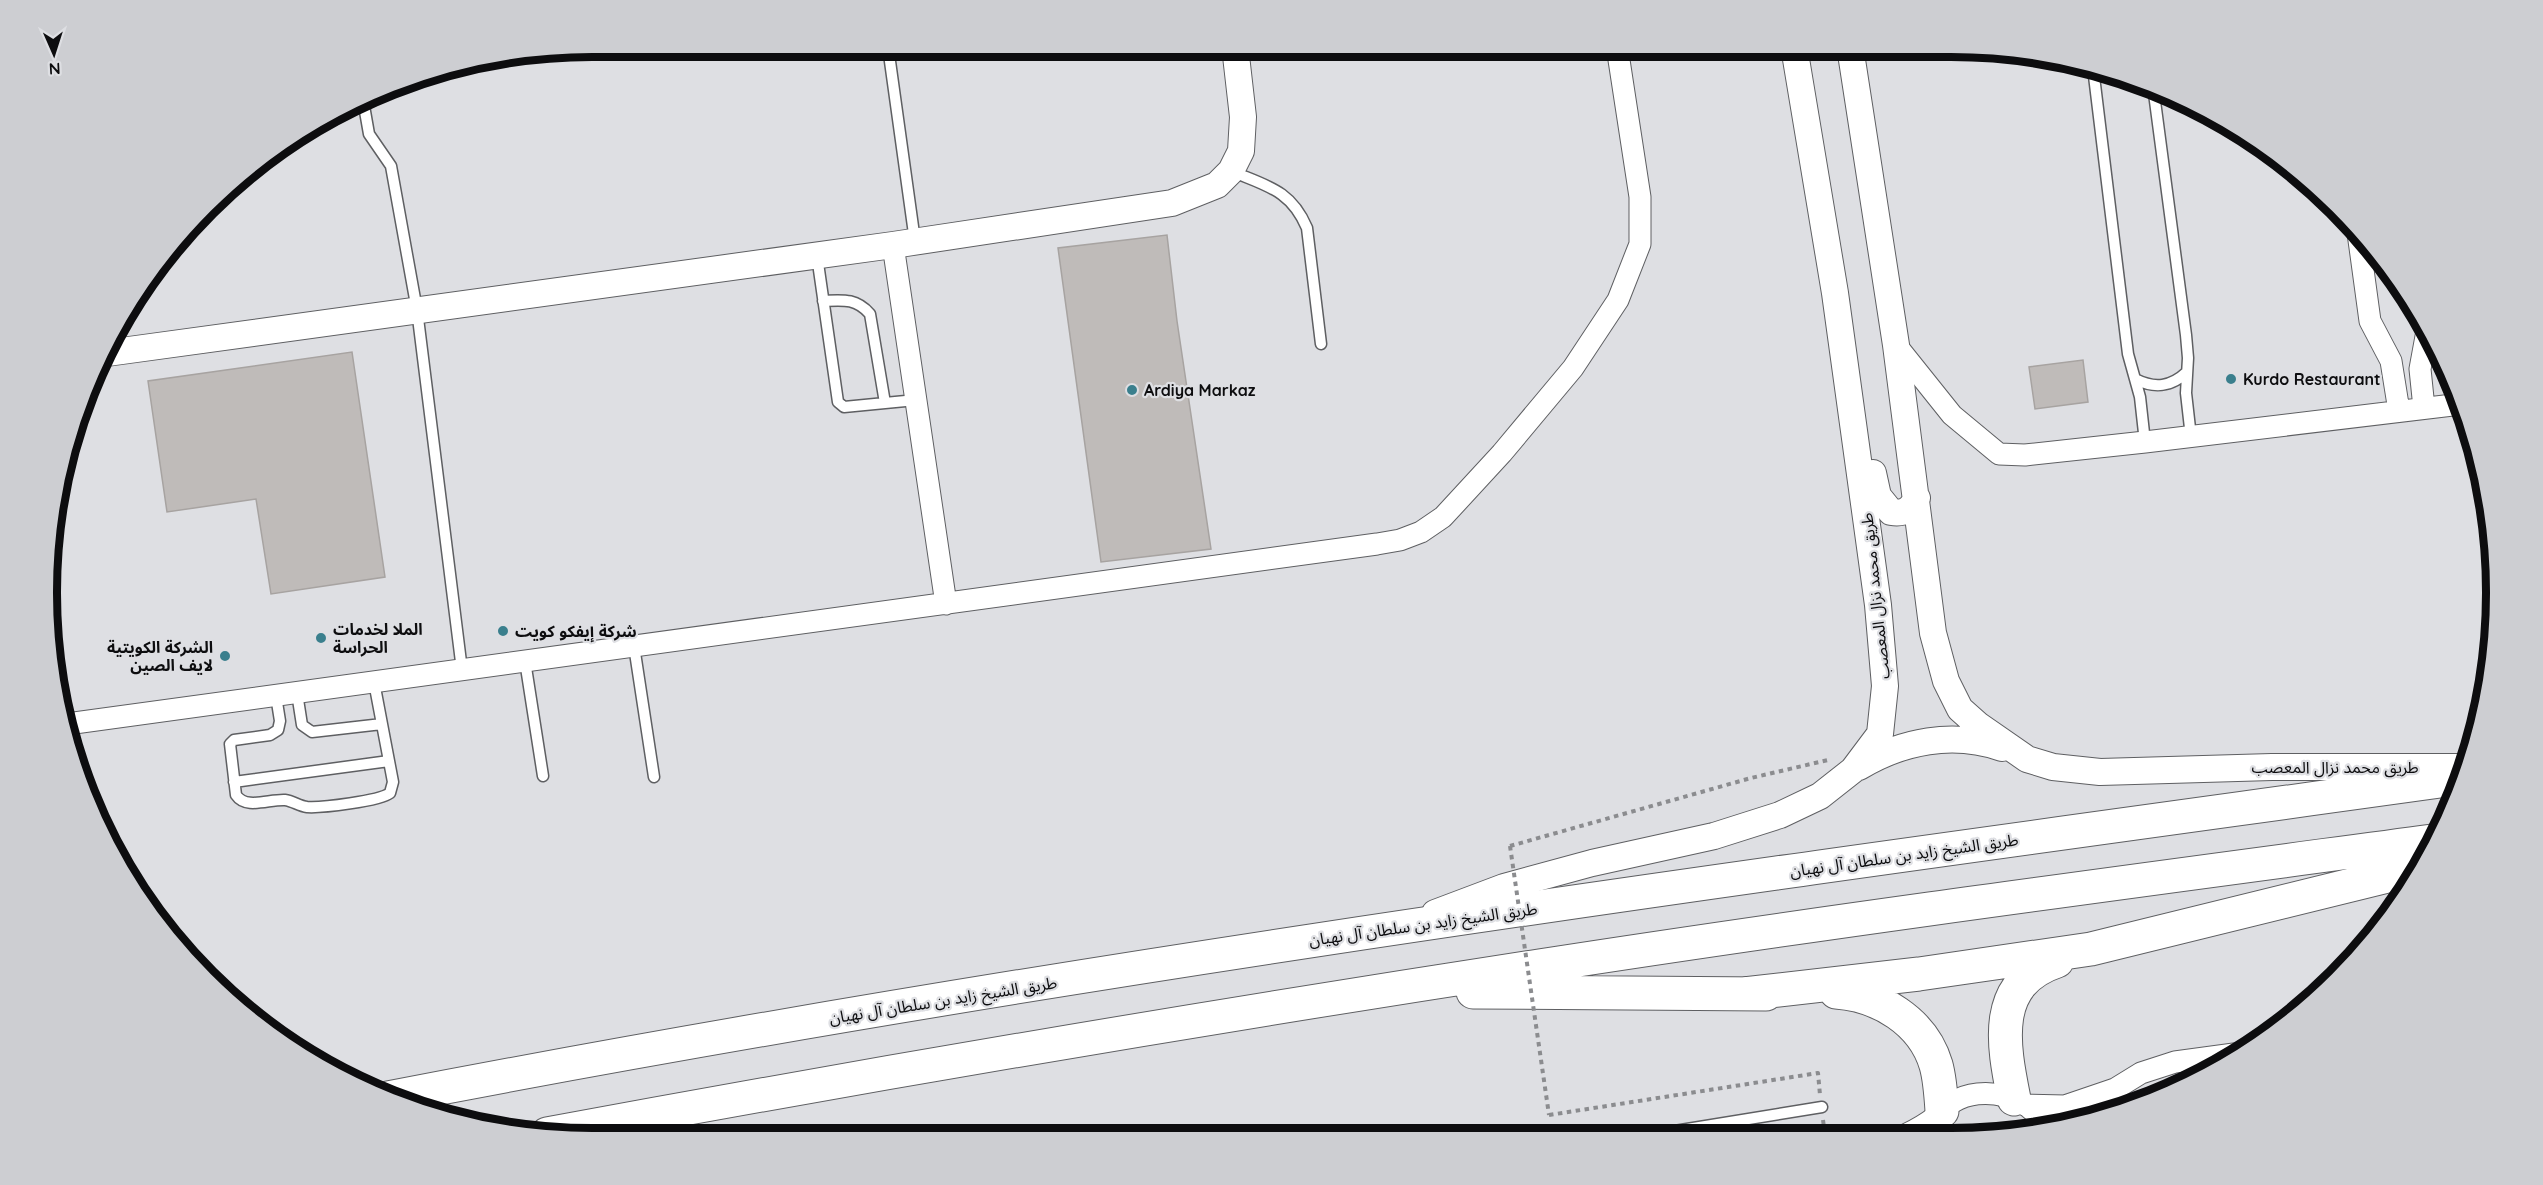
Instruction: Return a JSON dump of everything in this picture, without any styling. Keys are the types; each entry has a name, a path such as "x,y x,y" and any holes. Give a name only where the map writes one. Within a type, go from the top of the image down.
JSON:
{"highway":[{"name":"طريق الشيخ زايد بن سلطان آل نهيان","path":"406,1094 786,1026 1403,925 2453,778"},
{"path":"581,1128 796,1088 1384,990 1944,907 2424,842"},
{"path":"1744,994 1919,975 2091,949 2407,871"},
{"path":"2020,1102 2005,1044 2005,1022 2016,990 2026,976 2045,965 2091,949"},
{"path":"1384,990 1744,994 1838,992 1869,997 1893,1010 1926,1043 1935,1063 1934,1121"},
{"path":"385,1086 490,1078"}],"street":[{"path":"114,352 904,244 1172,203 1200,194 1216,185 1231,171 1241,152 1243,117 1236,57"},
{"path":"73,723 1400,540 1421,532 1443,518 1502,453 1573,368 1618,300 1641,244 1640,197 1619,57"},
{"name":"طريق محمد نزال المعصب","path":"1403,925 1504,887 1592,863 1714,836 1780,815 1820,796 1860,761 1880,734 1885,686 1870,548 1835,293 1796,57"},
{"name":"طريق محمد نزال المعصب","path":"1852,57 1896,345 1933,633 1946,681 1960,709 1978,725 2027,759 2053,767 2100,772 2318,766 2457,767"},
{"path":"904,244 916,400 946,604"},
{"path":"2360,248 2370,321 2391,361 2399,411"},
{"path":"1835,293 1860,377 1878,496 1891,512 1900,513 1911,509 1917,498"},
{"path":"2384,347 2392,351 2410,351 2422,339"},
{"path":"2424,343 2420,369 2424,408"},
{"path":"1896,345 1952,416 1999,454 2025,454 2192,437 2452,405"},
{"path":"1860,761 1908,744 1938,739 1969,740 1989,744 2027,759"},
{"path":"1919,1128 1934,1121 1954,1101 1977,1094 2002,1095 2020,1102 2065,1106 2115,1089 2141,1073 2175,1062 2218,1056"},
{"path":"2096,1108 2115,1089"},
{"path":"2020,1102 2038,1120"}],"lane":[{"path":"889,57 904,244"},
{"path":"2094,76 2128,354 2140,397 2145,442"},
{"path":"2155,98 2186,336 2186,393 2192,437"},
{"path":"364,108 369,134 391,166 417,310 462,670"},
{"path":"1231,171 1282,193 1300,211 1307,228 1321,344"},
{"path":"817,255 838,402 844,407 916,400"},
{"path":"824,301 851,300 862,305 870,314 885,403"},
{"path":"2136,378 2153,386 2163,386 2172,384 2187,372"},
{"path":"634,646 654,777"},
{"path":"525,662 543,776"},
{"path":"276,696 280,721 278,730 270,735 234,740 230,744 237,797 248,803 285,800 309,807 378,799 384,797 393,788 374,682"},
{"path":"297,693 302,725 312,732 382,724"},
{"path":"234,782 389,761"},
{"path":"1693,1128 1822,1107"}],"path":[{"path":"1818,1073 1549,1115 1510,846 1751,778 1860,761"}],"building":[{"name":"Ardiya Markaz","path":"1167,235 1177,321 1211,549 1101,562 1058,248"},
{"path":"352,352 385,577 271,594 256,499 167,512 148,381"},
{"path":"2083,360 2088,402 2035,409 2029,367"}],"place":[{"name":"Kurdo Restaurant","path":"2231,379"},
{"name":"Ardiya Markaz","path":"1132,390"},
{"name":"شركة إيفكو كويت","path":"503,631"},
{"name":"الملا لخدمات الحراسة","path":"321,638"},
{"name":"الشركة الكويتية لايف الصين","path":"225,656"}]}
